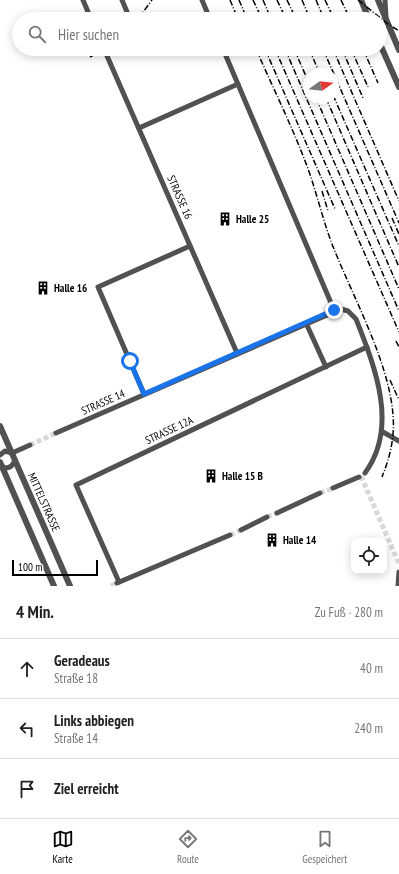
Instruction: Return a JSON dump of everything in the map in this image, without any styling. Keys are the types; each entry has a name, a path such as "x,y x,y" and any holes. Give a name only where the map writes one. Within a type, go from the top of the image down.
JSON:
{"street":[{"path":"83,0 88,12"},
{"path":"122,0 127,12"},
{"path":"202,0 207,12"},
{"path":"361,0 366,12"},
{"path":"378,0 383,12"},
{"path":"386,0 386,12"},
{"path":"387,20 399,50"},
{"name":"STRASSE 16","path":"107,56 237,354"},
{"path":"226,56 334,310 341,309 348,311 356,318 380,381 384,414 382,432 378,451 364,473"},
{"path":"385,56 399,87"},
{"path":"139,128 238,84"},
{"path":"144,394 98,287 190,246"},
{"name":"STRASSE 14","path":"56,433 334,310"},
{"path":"306,323 326,366"},
{"name":"STRASSE 12A","path":"230,535 118,583 76,485 367,347"},
{"name":"MITTELSTRASSE","path":"0,426 70,586"},
{"path":"382,432 399,441"},
{"path":"0,456 5,451 12,453 30,445"},
{"path":"1,464 5,468 9,468 15,460"},
{"path":"1,464 54,586"},
{"path":"333,488 359,477"},
{"path":"277,513 320,493"},
{"path":"241,530 267,517"},
{"path":"398,586 399,572"}],"tunnel":[{"path":"30,445 56,433"},
{"path":"361,476 399,564"},
{"path":"320,493 333,488"},
{"path":"267,517 277,513"},
{"path":"230,535 241,530"},
{"path":"111,586 117,583"}],"railway":[{"path":"143,12 152,0"},
{"path":"230,0 235,12"},
{"path":"239,0 244,12"},
{"path":"253,0 259,12"},
{"path":"263,0 268,12"},
{"path":"277,0 283,12"},
{"path":"287,0 293,12"},
{"path":"302,0 307,12"},
{"path":"316,0 321,12"},
{"path":"325,0 331,12"},
{"path":"341,0 347,12"},
{"path":"358,0 373,12"},
{"path":"387,23 399,31"},
{"path":"259,56 289,122 311,176 330,239 370,331 385,374 393,415 393,439 390,454 382,477"},
{"path":"268,56 335,209"},
{"path":"278,56 399,332"},
{"path":"288,56 399,311"},
{"path":"297,56 303,69"},
{"path":"312,56 317,68"},
{"path":"326,56 399,223"},
{"path":"336,56 399,201"},
{"path":"345,56 363,98"},
{"path":"354,56 368,87"},
{"path":"366,56 378,83"},
{"path":"319,104 399,289"},
{"path":"329,104 399,267"},
{"path":"337,104 399,246"},
{"path":"322,191 328,211"},
{"path":"392,218 399,234"},
{"path":"396,341 399,347"},
{"path":"390,380 399,400"}],"place":[{"name":"Halle 25","path":"225,219"},
{"name":"Halle 16","path":"43,288"},
{"name":"Halle 15 B","path":"211,476"},
{"name":"Halle 14","path":"272,540"}],"route":[{"path":"130,361 144,394 334,310"}]}
